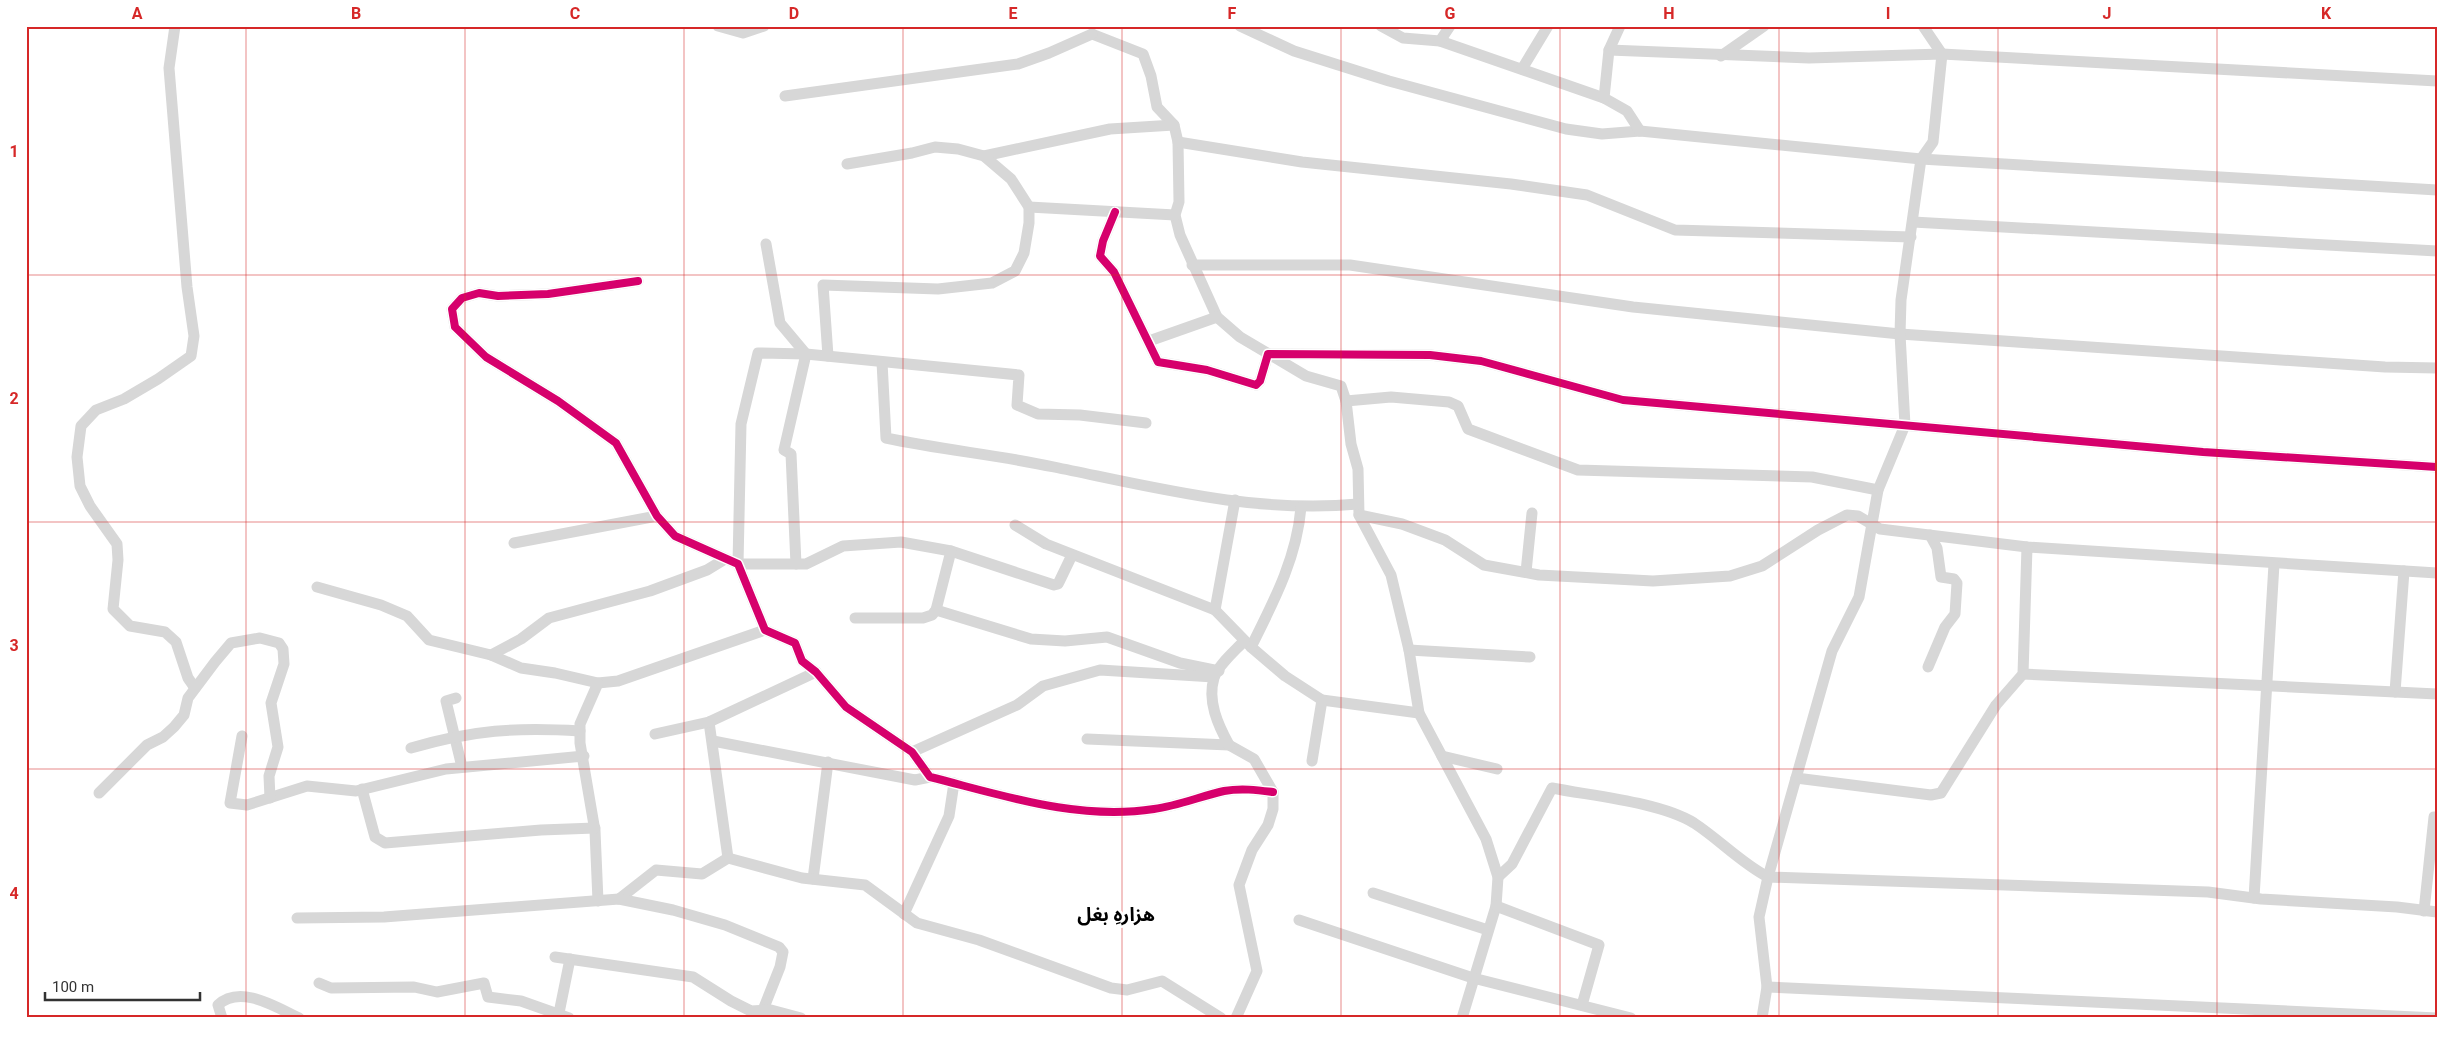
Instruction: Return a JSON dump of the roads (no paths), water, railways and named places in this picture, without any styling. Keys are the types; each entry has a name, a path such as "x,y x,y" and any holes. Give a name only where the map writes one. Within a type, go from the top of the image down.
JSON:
{"street":[{"path":"175,26 170,68 187,287 194,336 191,356 158,379 124,399 96,410 81,426 78,457 80,486 90,506 117,544 112,609 130,626 165,632 176,642 188,678 195,688"},
{"path":"718,26 743,33 764,26"},
{"path":"1240,26 1294,51 1389,81 1566,129 1602,134 1640,130 1921,159 2437,190"},
{"path":"1381,26 1403,38 1440,41 1604,98 1627,111 1640,130"},
{"path":"1440,41 1450,26"},
{"path":"1522,69 1548,26"},
{"path":"1604,98 1609,50 1620,26"},
{"path":"1721,56 1764,26"},
{"path":"1762,1018 1767,987 1759,917 1768,877 1832,651 1859,597 1878,490 1905,425 1900,334 1901,300 1921,159 1933,142 1942,54 1923,26"},
{"path":"785,96 1018,64 1068,46 1092,30 1143,54 1151,76 1157,106 1174,125 1178,142 1179,202 1175,215 1180,235 1217,317 1240,336 1306,376 1340,386 1346,401 1351,444 1358,469 1359,509 1391,575 1409,650 1419,713 1486,839 1498,877 1496,906 1462,1018"},
{"path":"1609,50 1721,56 1809,58 1942,54 2437,81"},
{"path":"984,156 1110,129 1174,125"},
{"path":"1178,142 1302,162 1512,184 1587,194 1675,230 1911,237"},
{"path":"828,356 823,286 938,289 992,283 1015,271 1024,253 1029,223 1028,208 1010,179 984,156 958,149 935,147 912,153 847,164"},
{"path":"1028,208 1175,215"},
{"path":"1115,212 1103,241 1100,256 1114,272 1158,362 1207,370 1256,385 1260,381 1268,354"},
{"path":"1913,222 2437,251"},
{"path":"766,244 780,323 806,354"},
{"path":"1192,265 1350,265 1633,306 1900,334 2376,366 2437,368"},
{"path":"638,281 548,294 498,296 479,293 462,298 452,309 455,327 486,357 558,401 616,443 657,516 674,536 738,564 806,564 843,546 901,542 951,551 1054,585 1058,584 1072,555"},
{"path":"1149,341 1217,317"},
{"path":"765,630 738,564 741,424 758,354 806,354 1018,375 1017,404 1038,414 1080,415 1146,423"},
{"path":"796,564 790,454 784,450 806,354"},
{"path":"1268,354 1430,355 1481,360 1623,400 2203,452 2437,467"},
{"path":"882,362 886,438 934,448 1052,466 1137,485 1235,500 1302,507 1359,509 1445,540 1484,565 1539,576 1653,581 1730,576 1762,566 1818,530 1847,515 1858,516 1880,529 2027,547 2437,573"},
{"path":"1346,401 1392,397 1449,402 1458,406 1468,429 1578,470 1812,477 1878,490"},
{"path":"1215,610 1235,500"},
{"path":"1229,745 1217,723 1213,701 1217,674 1247,644 1285,574 1300,528 1302,507"},
{"path":"1526,572 1532,512"},
{"path":"514,542 657,516"},
{"path":"1015,525 1046,544 1215,610 1247,644 1285,676 1322,700 1419,713"},
{"path":"1928,667 1944,627 1955,614 1956,583 1954,579 1941,577 1937,548 1930,535"},
{"path":"1796,778 1931,796 1941,793 1996,705 2023,674 2027,547"},
{"path":"855,618 923,618 932,615 936,610 951,551"},
{"path":"491,654 522,639 549,618 650,591 707,570 725,559"},
{"path":"2254,898 2274,564"},
{"path":"2394,692 2404,571"},
{"path":"317,587 381,605 407,616 429,640 491,654 521,668 555,673 598,683 618,681 765,630 795,643 802,660 816,672 846,707 912,752 930,777"},
{"path":"936,610 1030,639 1065,641 1107,637 1217,674"},
{"path":"98,793 147,745 163,737 174,727 184,715 188,698 231,643 260,638 280,643 284,649 284,664 272,703 278,747 269,776 270,798"},
{"path":"1409,650 1530,657"},
{"path":"912,752 1017,705 1043,686 1100,670 1217,674"},
{"path":"655,734 710,722 816,672"},
{"path":"2023,674 2437,694"},
{"path":"598,683 580,724 580,743 584,756 595,828 598,901"},
{"path":"456,698 446,701 462,767"},
{"path":"1312,762 1322,700"},
{"path":"710,722 728,858"},
{"path":"411,748 454,736 500,729 580,731"},
{"path":"242,736 230,803 247,805 307,786 362,789 446,769 584,756"},
{"path":"1087,739 1229,745 1254,758 1273,792 1272,809 1268,825 1252,850 1238,885 1257,972 1236,1018"},
{"path":"713,741 915,780 930,777 1040,805 1100,812 1154,809 1225,791 1246,789 1273,792"},
{"path":"1442,756 1497,769"},
{"path":"813,880 828,762"},
{"path":"904,914 949,816 954,783"},
{"path":"1498,877 1512,864 1552,788 1657,808 1693,822 1768,877 2208,892 2254,898 2437,912"},
{"path":"362,789 375,837 385,843 541,830 595,828"},
{"path":"2424,911 2434,817 2437,817"},
{"path":"619,899 656,870 702,874 728,858 813,880 865,885 917,923 979,940 1111,988 1127,990 1162,981 1221,1018"},
{"path":"1373,893 1488,930"},
{"path":"297,918 393,916 619,899 673,910 725,925 779,947 783,952 780,967 763,1010"},
{"path":"1496,906 1598,945 1582,1005"},
{"path":"1299,920 1473,978 1631,1018"},
{"path":"555,957 693,977 751,1014 763,1010 801,1018"},
{"path":"319,983 331,988 414,987 437,992 484,983 488,997 521,1001 564,1015 570,959"},
{"path":"1767,987 2437,1018"},
{"path":"222,1018 218,1005 225,998 240,995 277,1007 300,1018"}],"district":[{"name":"هزارهِ بغل","path":"1116,914"}]}
